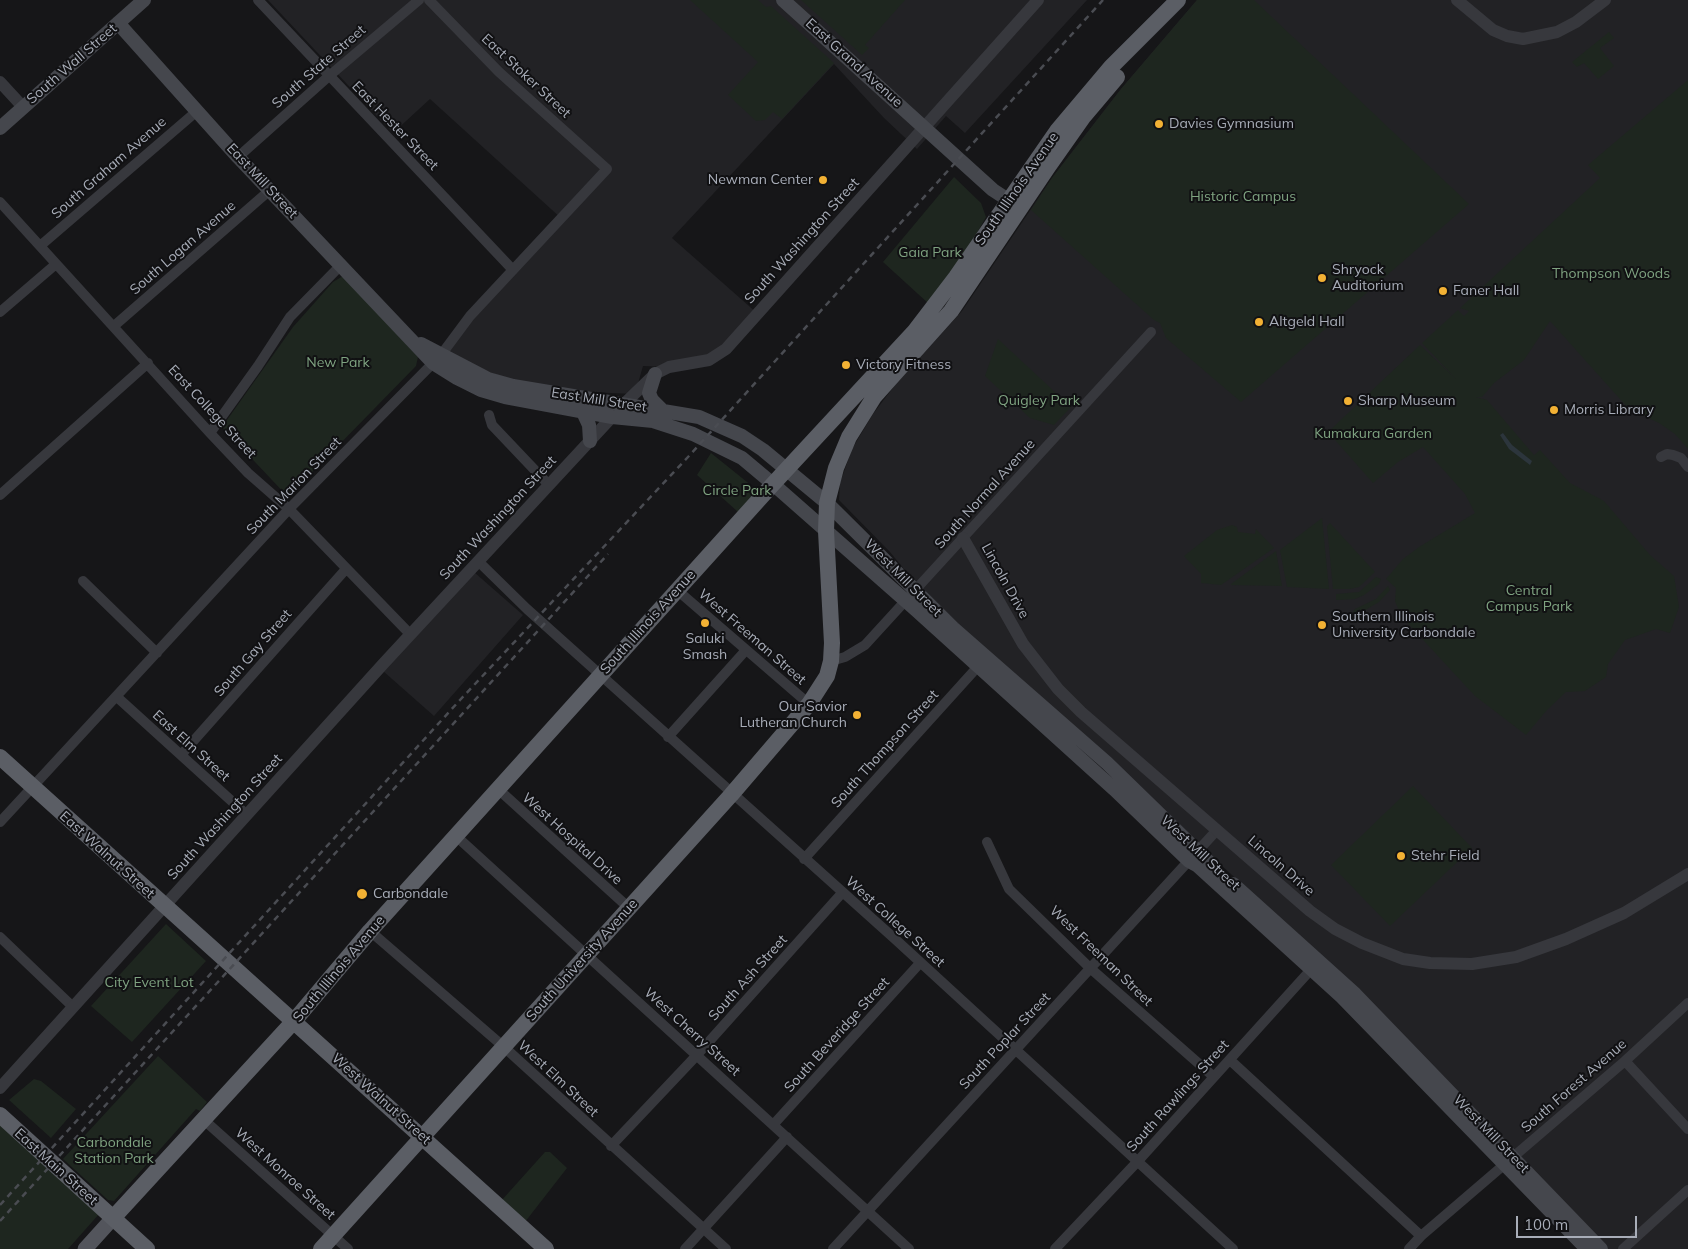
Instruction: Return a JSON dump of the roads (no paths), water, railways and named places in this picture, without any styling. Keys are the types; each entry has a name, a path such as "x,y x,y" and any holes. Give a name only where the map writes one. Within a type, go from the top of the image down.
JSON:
{"highway":[{"name":"South Illinois Avenue","path":"831,661 832,643 826,531 827,503 839,460 857,422 874,397 951,311 1014,204 1086,95 1178,0"},
{"name":"South Illinois Avenue","path":"113,1218 294,1021 370,932 677,590 914,332 1014,204"},
{"name":"South University Avenue","path":"321,1249 731,795 809,704 827,676 831,661"},
{"name":"East Walnut Street","path":"0,757 215,951"},
{"name":"West Walnut Street","path":"215,951 546,1249"},
{"name":"East Main Street","path":"0,1115 147,1249"}],"main road":[{"name":"South Wall Street","path":"0,128 144,0"},
{"name":"East Grand Avenue","path":"782,0 993,190 1014,204"},
{"name":"East Mill Street","path":"118,23 238,157 407,336 437,359 456,378 481,390 505,397 612,417 653,422 694,434 742,458 773,484"},
{"name":"East Mill Street","path":"437,359 488,379 513,386 661,409 699,417 742,436 787,469"},
{"path":"655,374 649,393 652,400 661,409"},
{"path":"583,412 590,425 590,441"},
{"name":"West Mill Street","path":"787,469 827,503 911,597"},
{"name":"West Mill Street","path":"773,484 826,531 911,597 982,662 1107,762 1193,857 1377,1016 1509,1160 1586,1249"},
{"name":"West Mill Street","path":"1509,1160 1601,1249"},
{"path":"85,1249 113,1218"}],"street":[{"name":"East Hester Street","path":"258,0 513,270"},
{"name":"South State Street","path":"238,157 329,76 420,0"},
{"name":"East Stoker Street","path":"429,0 499,72 607,169"},
{"name":"South Washington Street","path":"0,1088 72,1006 410,634 624,404 655,374 669,367 709,360 726,349 1038,0"},
{"path":"1457,0 1492,30 1507,36 1523,39 1557,32 1576,22 1605,0"},
{"path":"0,82 23,107"},
{"name":"South Graham Avenue","path":"40,246 196,111"},
{"name":"South Marion Street","path":"0,822 290,509 437,359 470,316 607,169"},
{"name":"South Logan Avenue","path":"114,326 270,190"},
{"name":"East College Street","path":"0,202 210,433 248,472 290,509 410,634"},
{"path":"0,312 56,264"},
{"path":"210,433 290,317 341,265"},
{"name":"South Normal Avenue","path":"831,661 845,657 866,645 1151,332"},
{"path":"0,495 148,364"},
{"path":"488,415 492,425 548,484"},
{"path":"1661,457 1673,454 1680,458 1688,467"},
{"name":"Lincoln Drive","path":"963,538 1023,644 1058,689 1081,712 1305,907 1335,929 1384,953 1403,959 1430,963 1472,964 1516,957 1537,951 1644,902 1688,874"},
{"name":"West College Street","path":"478,561 536,618 920,963 1233,1249"},
{"name":"South Gay Street","path":"182,755 346,569"},
{"path":"83,581 157,653"},
{"name":"West Freeman Street","path":"677,590 809,704"},
{"path":"668,737 746,650"},
{"name":"South Thompson Street","path":"804,860 982,662"},
{"name":"East Elm Street","path":"117,697 246,815"},
{"name":"West Hospital Drive","path":"498,789 629,908"},
{"name":"South Poplar Street","path":"833,1249 1217,830"},
{"name":"West Cherry Street","path":"456,836 909,1249"},
{"name":"West Freeman Street","path":"987,842 1009,889 1090,968 1214,1077"},
{"name":"South Ash Street","path":"611,1146 842,893"},
{"name":"West Elm Street","path":"370,932 504,1047 726,1249"},
{"path":"0,937 72,1006"},
{"name":"South Beveridge Street","path":"773,1125 920,963"},
{"name":"South Rawlings Street","path":"1054,1249 1138,1161 1316,964"},
{"name":"South Forest Avenue","path":"1409,1249 1421,1236 1625,1061 1688,1003"},
{"path":"1230,1060 1421,1236"},
{"path":"1625,1061 1688,1129"},
{"name":"West Monroe Street","path":"204,1120 348,1249"},
{"path":"685,1249 787,1137"},
{"path":"1624,1249 1688,1190"}],"railway":[{"path":"0,1205 460,700 688,457 1103,0"},
{"path":"0,1221 608,554"}],"place":[{"name":"Davies Gymnasium","path":"1159,124"},
{"name":"Newman Center","path":"823,180"},
{"name":"Shryock Auditorium","path":"1322,278"},
{"name":"Faner Hall","path":"1443,291"},
{"name":"Altgeld Hall","path":"1259,322"},
{"name":"Victory Fitness","path":"846,365"},
{"name":"Sharp Museum","path":"1348,401"},
{"name":"Morris Library","path":"1554,410"},
{"name":"Saluki Smash","path":"705,623"},
{"name":"Southern Illinois University Carbondale","path":"1322,625"},
{"name":"Our Savior Lutheran Church","path":"857,715"},
{"name":"Stehr Field","path":"1401,856"},
{"name":"Carbondale","path":"362,894"}],"park label":[{"name":"Historic Campus","path":"1243,197"},
{"name":"Gaia Park","path":"930,253"},
{"name":"Thompson Woods","path":"1611,274"},
{"name":"New Park","path":"338,363"},
{"name":"Quigley Park","path":"1039,401"},
{"name":"Kumakura Garden","path":"1373,434"},
{"name":"Circle Park","path":"737,491"},
{"name":"Central Campus Park","path":"1529,600"},
{"name":"City Event Lot","path":"149,983"},
{"name":"Carbondale Station Park","path":"114,1152"}]}
